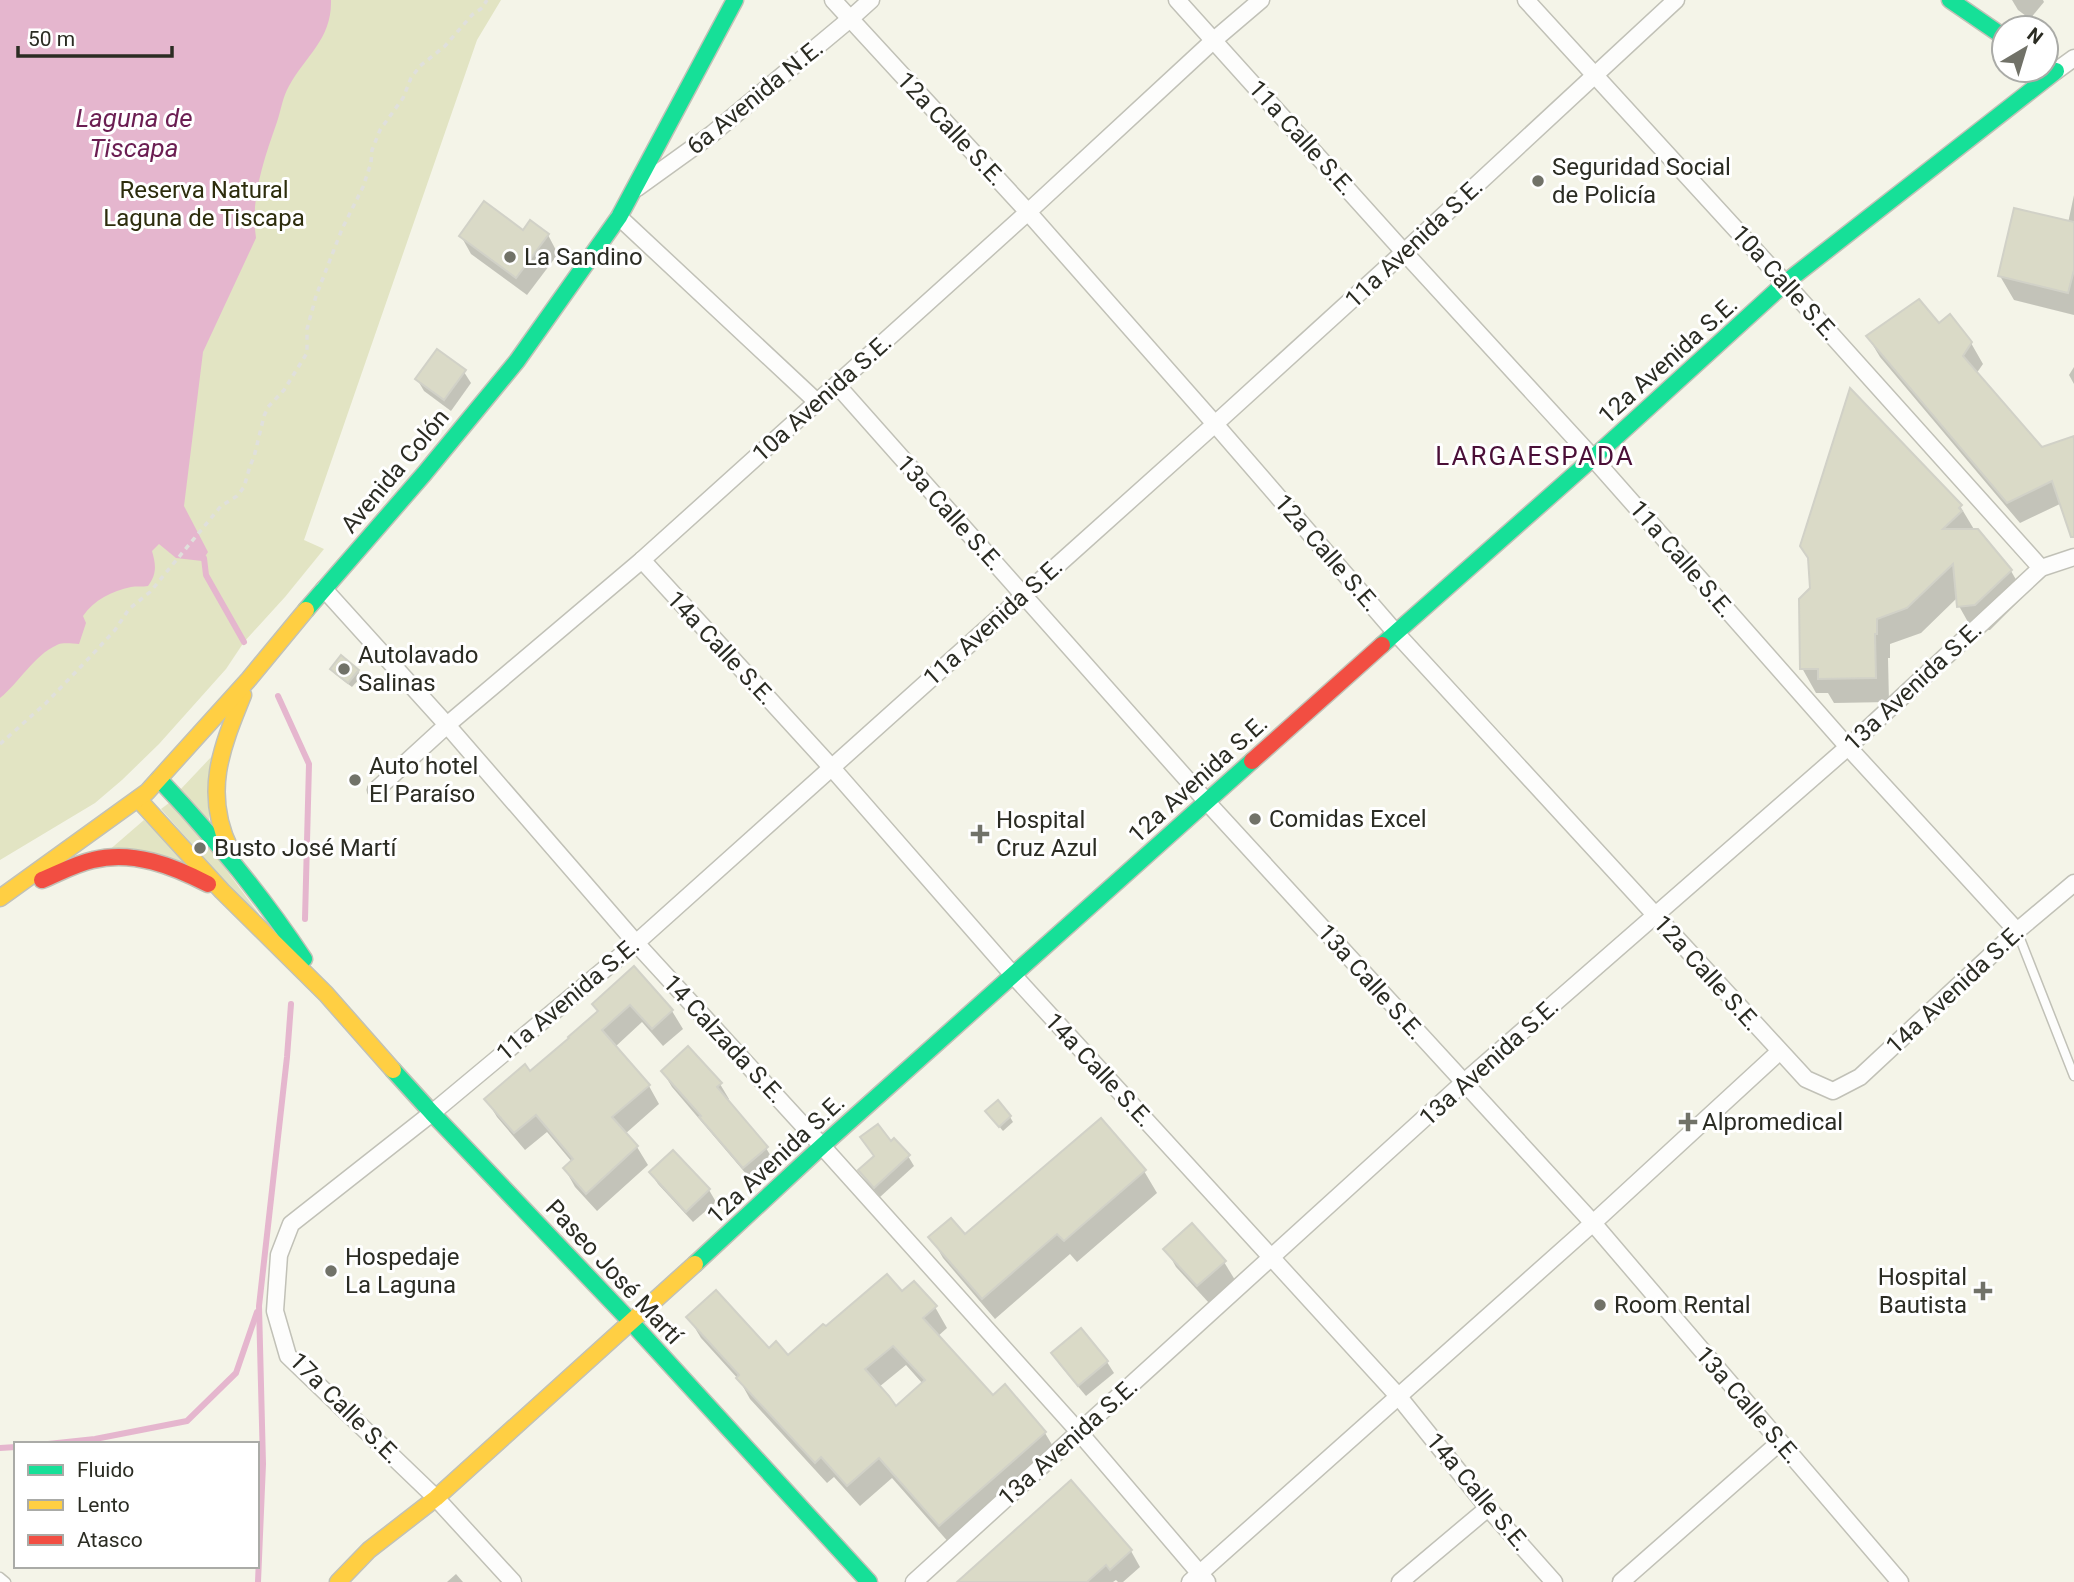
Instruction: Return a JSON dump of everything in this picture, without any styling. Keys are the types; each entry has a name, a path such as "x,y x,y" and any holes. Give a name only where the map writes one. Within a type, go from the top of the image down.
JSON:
{"main road":[{"name":"Avenida Colón","path":"3,896 138,799 159,779 249,679 517,361 619,217 735,0"},
{"path":"1951,0 1990,27"},
{"name":"12a Avenida S.E.","path":"338,1582 369,1550 436,1498 632,1323 822,1146 1593,458 1785,283 2031,84"},
{"path":"249,679 227,733 217,774 215,802 221,834 254,887"},
{"name":"Paseo José Martí","path":"159,779 254,887 326,994"},
{"name":"Paseo José Martí","path":"138,799 222,891 326,994 432,1113 632,1323 869,1582"},
{"path":"3,896 103,858 128,858 156,863 184,871 222,891"}],"street":[{"name":"12a Calle S.E.","path":"833,0 1028,212 1395,633 1779,1052 1806,1079 1833,1091"},
{"name":"6a Avenida N.E.","path":"635,190 712,134 871,0"},
{"name":"11a Calle S.E.","path":"1177,0 1593,458 1847,747 2018,931"},
{"name":"10a Avenida S.E.","path":"376,790 447,724 642,560 1261,0"},
{"name":"10a Calle S.E.","path":"1526,0 2041,568"},
{"name":"11a Avenida S.E.","path":"291,1224 432,1113 636,943 1404,253 1676,0"},
{"path":"619,217 817,402"},
{"name":"13a Calle S.E.","path":"837,385 1207,802 1593,1223 1900,1582"},
{"name":"13a Avenida S.E.","path":"914,1582 1463,1083 1847,747 2041,568 2074,557"},
{"name":"14a Calle S.E.","path":"642,560 832,768 1013,975 1399,1397 1488,1508 1554,1582"},
{"name":"14 Calzada S.E.","path":"324,589 447,724 636,943 1079,1432 1199,1579"},
{"name":"14a Avenida S.E.","path":"1833,1091 1860,1077 2074,883"},
{"path":"1199,1579 1779,1052"},
{"name":"17a Calle S.E.","path":"291,1224 279,1255 275,1311 288,1356 436,1498 513,1582"},
{"path":"1621,1582 1780,1443"},
{"path":"1400,1582 1488,1508"}],"lane":[{"path":"2018,931 2074,1076"},
{"path":"0,1577 6,1582"}],"path":[{"path":"0,744 47,703 115,630 129,609 149,592 220,506 237,496 244,487 268,407 284,390 307,353 307,329 316,296 342,229 363,187 371,163 372,149 380,130 403,98 411,78 420,66 445,46 487,0"}],"green space":[{"name":"Reserva Natural Laguna de Tiscapa","path":"0,0 501,0 477,40 304,540 324,549 244,642 226,669 159,744 122,780 95,803 0,860"},
{"path":"214,754 209,822 180,790"},
{"path":"169,803 198,832 259,914 256,917 161,809"},
{"path":"144,820 189,865 107,852"}],"water":[{"name":"Laguna de Tiscapa","path":"0,0 331,0 323,36 285,94 259,179 255,209 256,238 203,352 184,506 208,552 202,561 176,558 159,544 152,551 155,569 148,586 124,589 98,601 83,616 86,623 79,644 62,644 48,650 0,698"}],"building":[{"name":"La Sandino","path":"484,201 523,230 530,220 549,234 516,278 459,236"},
{"path":"2014,208 2074,222 2074,270 2068,293 1998,276"},
{"path":"1919,299 1939,323 1950,314 1972,342 1963,356 2042,447 2074,436 2074,537 2071,537 2052,481 2007,503 1866,336"},
{"path":"437,349 466,370 444,400 415,379"},
{"path":"1850,388 1962,505 1959,508 1962,511 1943,529 1978,529 2012,570 1975,605 1957,607 1953,564 1907,608 1877,619 1876,678 1818,679 1818,669 1800,669 1799,599 1810,588 1808,558 1800,546"},
{"name":"Autolavado Salinas","path":"341,655 359,670 348,683 330,669"},
{"path":"634,966 673,1010 652,1029 630,1005 602,1030 650,1085 612,1117 638,1146 586,1194 563,1168 573,1159 536,1115 514,1133 484,1099 525,1064 530,1071 569,1038 598,1011 592,1004"},
{"path":"688,1046 722,1083 717,1087 768,1147 743,1168 661,1071"},
{"path":"998,1100 1011,1116 999,1127 985,1111"},
{"path":"1101,1118 1146,1170 1064,1241 1057,1234 982,1299 928,1237 951,1218 965,1234"},
{"path":"878,1124 891,1141 894,1138 910,1155 874,1188 858,1170 874,1156 860,1137"},
{"path":"673,1150 710,1189 686,1212 649,1172"},
{"path":"1192,1223 1226,1261 1197,1286 1163,1249"},
{"path":"887,1274 902,1291 914,1281 937,1306 923,1318 993,1395 1005,1384 1046,1432 939,1526 879,1458 847,1486 821,1457 815,1463 736,1378 739,1375 686,1317 716,1290 769,1348 776,1341 788,1355 823,1324 826,1326","holes":["893,1346 925,1380 896,1406 865,1369"]},
{"path":"1081,1328 1108,1361 1078,1386 1051,1353"},
{"path":"1071,1480 1132,1550 1110,1570 1106,1565 1087,1582 957,1582"}],"waterway":[{"path":"204,558 206,575 244,642"},
{"path":"278,696 309,764 305,919"},
{"path":"259,1558 263,1464 259,1306 291,1004"},
{"path":"67,1442 187,1421 236,1373 257,1312"},
{"path":"0,1448 14,1447"},
{"path":"258,1582 259,1568"}],"traffic: fast":[{"path":"306,610 424,474 517,361 619,217 735,0"},
{"path":"1950,0 1990,27"},
{"path":"1382,645 1785,283 2039,84"},
{"path":"695,1264 822,1146 1252,761"},
{"path":"159,779 235,866 304,959"},
{"path":"393,1070 632,1323 869,1582"}],"traffic: slow":[{"path":"0,898 147,792 249,679 306,610"},
{"path":"230,849 222,829 216,790 222,753 243,695"},
{"path":"138,799 222,891 326,994 393,1070"},
{"path":"338,1582 369,1550 436,1498 695,1264"}],"traffic: jam":[{"path":"1252,761 1382,645"},
{"path":"42,880 86,862 123,857 167,866 208,884"}],"place":[{"name":"Seguridad Social de Policía","path":"1538,181"},
{"name":"La Sandino","path":"510,257"},
{"name":"Autolavado Salinas","path":"344,669"},
{"name":"Auto hotel El Paraíso","path":"355,780"},
{"name":"Comidas Excel","path":"1255,819"},
{"name":"Hospital Cruz Azul","path":"980,834"},
{"name":"Busto José Martí","path":"200,848"},
{"name":"Alpromedical","path":"1688,1122"},
{"name":"Hospedaje La Laguna","path":"331,1271"},
{"name":"Hospital Bautista","path":"1983,1291"},
{"name":"Room Rental","path":"1600,1305"}],"district":[{"name":"LARGAESPADA","path":"1535,456"}]}
